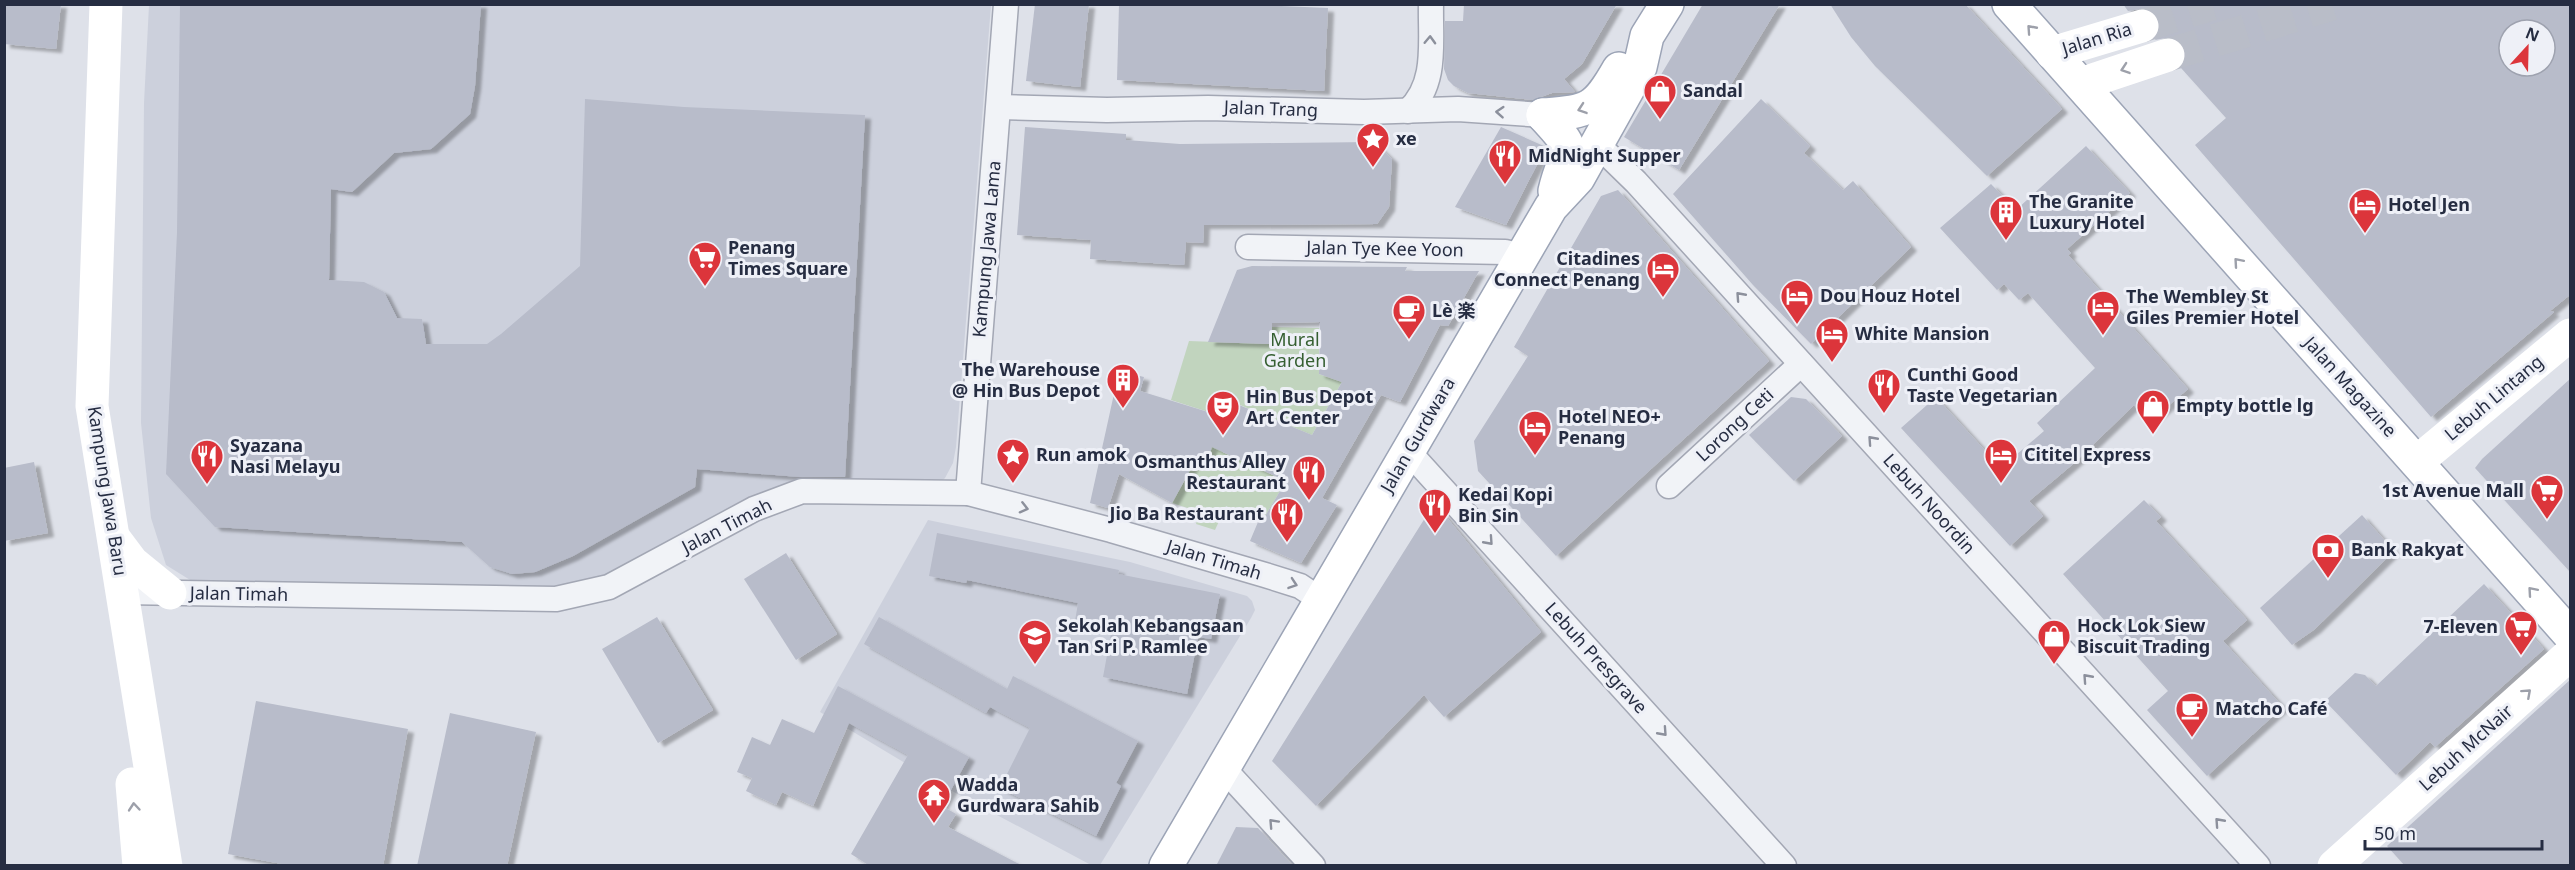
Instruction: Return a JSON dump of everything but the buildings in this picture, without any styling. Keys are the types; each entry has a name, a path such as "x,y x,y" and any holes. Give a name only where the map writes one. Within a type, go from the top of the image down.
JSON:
{"main road":[{"name":"Kampung Jawa Baru","path":"106,4 92,406 124,592 166,866"},
{"name":"Jalan Gurdwara","path":"1166,866 1551,207 1578,178 1598,144 1640,67 1647,36 1667,4"},
{"name":"Jalan Magazine","path":"2009,4 2571,635"},
{"name":"Jalan Ria","path":"2052,53 2142,26"},
{"path":"1543,115 1581,111 1593,105 1604,95 1625,59 1647,36"},
{"name":"Jalan Ria","path":"2081,84 2168,55"},
{"path":"1543,115 1565,138 1569,151 1551,207"},
{"name":"Lebuh Lintang","path":"2418,461 2571,335"},
{"path":"114,538 132,562 170,593"},
{"name":"Lebuh McNair","path":"2334,866 2571,654"},
{"path":"139,866 131,777 146,738"}],"street":[{"name":"Kampung Jawa Lama","path":"968,493 1006,4"},
{"path":"1408,111 1422,97 1429,76 1431,4"},
{"path":"1429,76 1440,94 1458,109"},
{"name":"Jalan Trang","path":"999,107 1107,110 1208,108 1364,112 1458,109 1543,115"},
{"name":"Lebuh Noordin","path":"1598,144 1636,182 2258,866"},
{"name":"Jalan Tye Kee Yoon","path":"1248,247 1505,252 1522,256"},
{"name":"Lorong Ceti","path":"1669,486 1802,364"},
{"name":"Lebuh Presgrave","path":"1408,451 1784,866"},
{"name":"Jalan Timah","path":"124,592 556,599 609,588 754,509 802,491 968,493 1111,530 1300,586 1321,600"},
{"path":"1222,768 1313,866"}],"shaded area":[{"path":"149,5 991,5 956,447 953,463 945,478 937,486 772,491 623,574 533,592 195,583 166,565 151,518 141,423 144,103"},
{"name":"Sekolah Kebangsaan Tan Sri P. Ramlee","path":"928,520 1130,562 1247,596 1252,601 1255,610 1251,618 1100,865 1091,865 950,790 820,712"}],"green space":[{"name":"Mural Garden","path":"1272,327 1319,328 1319,374 1342,382 1312,435 1240,405 1222,452 1286,481 1261,523 1226,506 1215,530 1196,524 1200,512 1172,503 1186,478 1156,449 1206,464 1221,416 1171,400 1189,341 1271,344"}],"tunnel":[{"path":"2142,26 2212,4"},
{"path":"2168,55 2332,4"}],"place":[{"name":"Sandal","path":"1660,120"},
{"name":"xe","path":"1373,168"},
{"name":"MidNight Supper","path":"1505,185"},
{"name":"Hotel Jen","path":"2365,234"},
{"name":"The Granite Luxury Hotel","path":"2006,241"},
{"name":"Penang Times Square","path":"705,287"},
{"name":"Citadines Connect Penang","path":"1663,298"},
{"name":"Dou Houz Hotel","path":"1797,325"},
{"name":"The Wembley St Giles Premier Hotel","path":"2103,336"},
{"name":"Lè 楽","path":"1409,340"},
{"name":"White Mansion","path":"1832,363"},
{"name":"The Warehouse @ Hin Bus Depot","path":"1123,409"},
{"name":"Cunthi Good Taste Vegetarian","path":"1884,414"},
{"name":"Empty bottle lg","path":"2153,435"},
{"name":"Hin Bus Depot Art Center","path":"1223,436"},
{"name":"Hotel NEO+ Penang","path":"1535,456"},
{"name":"Run amok","path":"1013,484"},
{"name":"Cititel Express","path":"2001,484"},
{"name":"Syazana Nasi Melayu","path":"207,485"},
{"name":"Osmanthus Alley Restaurant","path":"1309,501"},
{"name":"1st Avenue Mall","path":"2547,520"},
{"name":"Kedai Kopi Bin Sin","path":"1435,534"},
{"name":"Jio Ba Restaurant","path":"1287,543"},
{"name":"Bank Rakyat","path":"2328,579"},
{"name":"7-Eleven","path":"2521,656"},
{"name":"Sekolah Kebangsaan Tan Sri P. Ramlee","path":"1035,665"},
{"name":"Hock Lok Siew Biscuit Trading","path":"2054,665"},
{"name":"Matcho Café","path":"2192,738"},
{"name":"Wadda Gurdwara Sahib","path":"934,824"}]}
